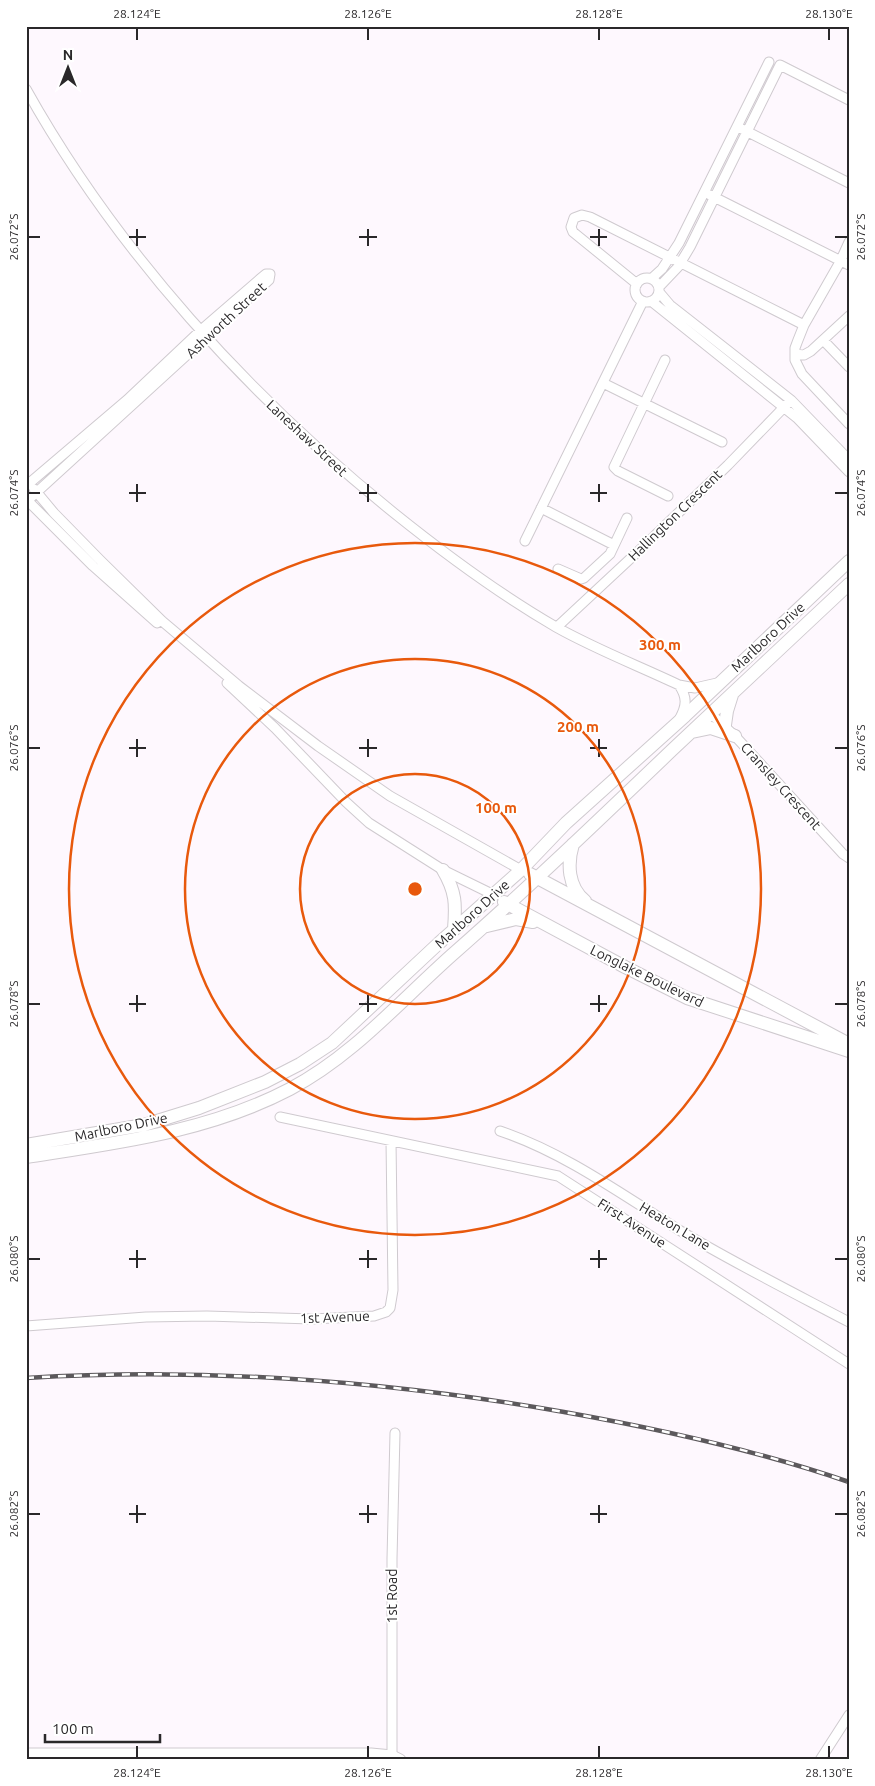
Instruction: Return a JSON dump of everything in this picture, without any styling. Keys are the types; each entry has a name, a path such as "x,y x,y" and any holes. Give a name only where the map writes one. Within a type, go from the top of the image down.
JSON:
{"main road":[{"name":"Marlboro Drive","path":"26,1145 152,1123 199,1108 265,1082 300,1064 332,1043 454,929 522,870 566,823 681,719 849,561"},
{"name":"Marlboro Drive","path":"26,1157 180,1130 228,1116 291,1088 326,1067 359,1042 432,973 509,905 849,584"},
{"path":"725,725 733,693"},
{"path":"681,719 697,711 711,714"},
{"path":"692,732 711,728 736,736"},
{"path":"574,844 570,856 570,877 581,898 596,910"},
{"path":"443,870 450,882 456,900 454,929"},
{"name":"Longlake Boulevard","path":"522,870 848,1049"},
{"name":"Longlake Boulevard","path":"494,895 509,905 625,967 687,998 848,1049"},
{"path":"483,928 498,922 516,919 546,924"}],"street":[{"path":"769,62 705,193 670,258 662,269 651,278 643,279 637,284 636,292 640,299 647,301 784,408 810,431 849,472"},
{"path":"525,540 603,383 647,301 655,299 659,290 680,264 715,198 780,65 849,100"},
{"name":"Laneshaw Street","path":"26,89 45,122 95,197 138,255 203,334 273,407 352,479 460,564 556,627 679,685 695,688 718,683"},
{"path":"738,127 849,183"},
{"path":"705,193 844,263"},
{"path":"637,284 573,232 571,227 574,218 582,215 590,218 804,325"},
{"path":"849,242 844,263 804,325 795,354 798,368 802,374 849,424"},
{"name":"Ashworth Street","path":"27,484 203,334 269,280 270,274 260,278 203,334 27,501"},
{"path":"651,278 670,305 791,400 849,460"},
{"path":"795,354 804,355 849,316"},
{"path":"823,340 849,367"},
{"path":"665,360 614,467 618,471 668,496"},
{"path":"603,383 722,442"},
{"name":"Hallington Crescent","path":"556,627 645,545 791,400"},
{"path":"27,484 100,560 162,621 219,671 369,823 443,870 494,895"},
{"path":"27,501 100,572 158,624 318,746 390,796 522,870"},
{"path":"541,508 614,545"},
{"path":"558,569 581,580 584,578 607,558 627,518"},
{"path":"679,685 686,699 681,719"},
{"name":"Cransley Crescent","path":"711,714 736,736 843,854 849,858"},
{"path":"280,1117 391,1141"},
{"name":"Heaton Lane","path":"500,1131 527,1140 575,1165 706,1246 849,1322"},
{"name":"1st Avenue","path":"26,1326 154,1317 207,1316 312,1319 374,1316 386,1312 391,1304 394,1290 391,1141"},
{"name":"First Avenue","path":"391,1141 564,1179 849,1364"},
{"name":"1st Road","path":"394,1759 395,1433"},
{"path":"820,1760 849,1714"},
{"path":"26,1754 370,1754 394,1759"}],"railway":[{"path":"26,1378 161,1374 229,1376 296,1379 431,1392 564,1412 672,1433 743,1450 849,1482"}]}
